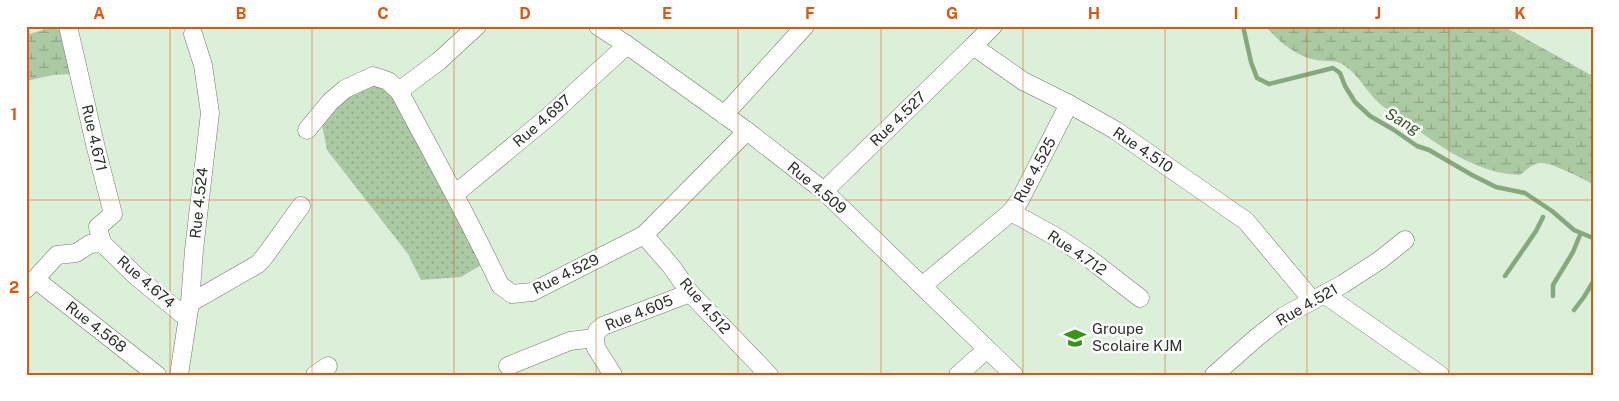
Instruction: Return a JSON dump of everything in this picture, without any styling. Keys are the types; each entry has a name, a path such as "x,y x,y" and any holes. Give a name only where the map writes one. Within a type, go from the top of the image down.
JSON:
{"street":[{"name":"Rue 4.671","path":"68,26 113,214 98,227 102,243"},
{"path":"307,130 330,102 345,89 374,76 388,81 399,91 440,61 477,26"},
{"name":"Rue 4.509","path":"598,26 746,131 824,191 1014,375"},
{"path":"724,115 806,26"},
{"path":"972,46 993,26"},
{"name":"Rue 4.524","path":"180,375 190,303 194,250 210,113 203,65 193,34"},
{"name":"Rue 4.697","path":"455,194 547,118 627,45"},
{"name":"Rue 4.510","path":"972,46 1023,81 1115,130 1246,221 1258,236 1318,297 1440,375"},
{"name":"Rue 4.527","path":"824,191 972,46"},
{"name":"Rue 4.529","path":"399,91 455,194 500,285 512,294 532,292 644,236 746,131"},
{"name":"Rue 4.525","path":"922,286 1011,212 1020,200 1069,104"},
{"name":"Rue 4.674","path":"102,243 137,277 182,314 190,303 258,264 300,206"},
{"name":"Rue 4.712","path":"1011,212 1068,244 1092,260 1140,298"},
{"name":"Rue 4.512","path":"644,236 671,266 690,293 769,375"},
{"name":"Rue 4.521","path":"1214,375 1284,316 1380,260 1405,240"},
{"path":"31,284 57,256 76,253 90,244 102,243"},
{"name":"Rue 4.568","path":"31,284 157,375"},
{"name":"Rue 4.605","path":"508,366 570,341 595,338 597,332 603,326 690,293"},
{"path":"595,338 596,348 613,375"},
{"path":"958,375 987,349"}],"green space":[{"path":"60,26 73,74 53,75 26,81 26,35"},
{"path":"1266,26 1503,26 1593,76 1593,184 1546,163 1535,164 1520,175 1504,173 1473,164 1444,148 1382,106 1354,74 1342,64 1316,60 1295,52 1276,38"},
{"path":"367,84 384,86 403,112 481,265 461,277 421,280 408,254 327,150 322,125 341,102"}],"waterway":[{"name":"Sang","path":"26,27 30,26"},
{"name":"Sang","path":"1243,26 1251,62 1257,78 1269,84 1333,68 1340,73 1345,86 1355,102 1370,116 1417,146 1429,150 1496,187 1525,193 1552,211 1574,230 1593,238"},
{"path":"1505,276 1536,231 1543,217"},
{"path":"1553,296 1553,285 1573,252 1580,235"},
{"path":"1574,310 1593,282"}],"place":[{"name":"Groupe Scolaire KJM","path":"1075,338"}]}
